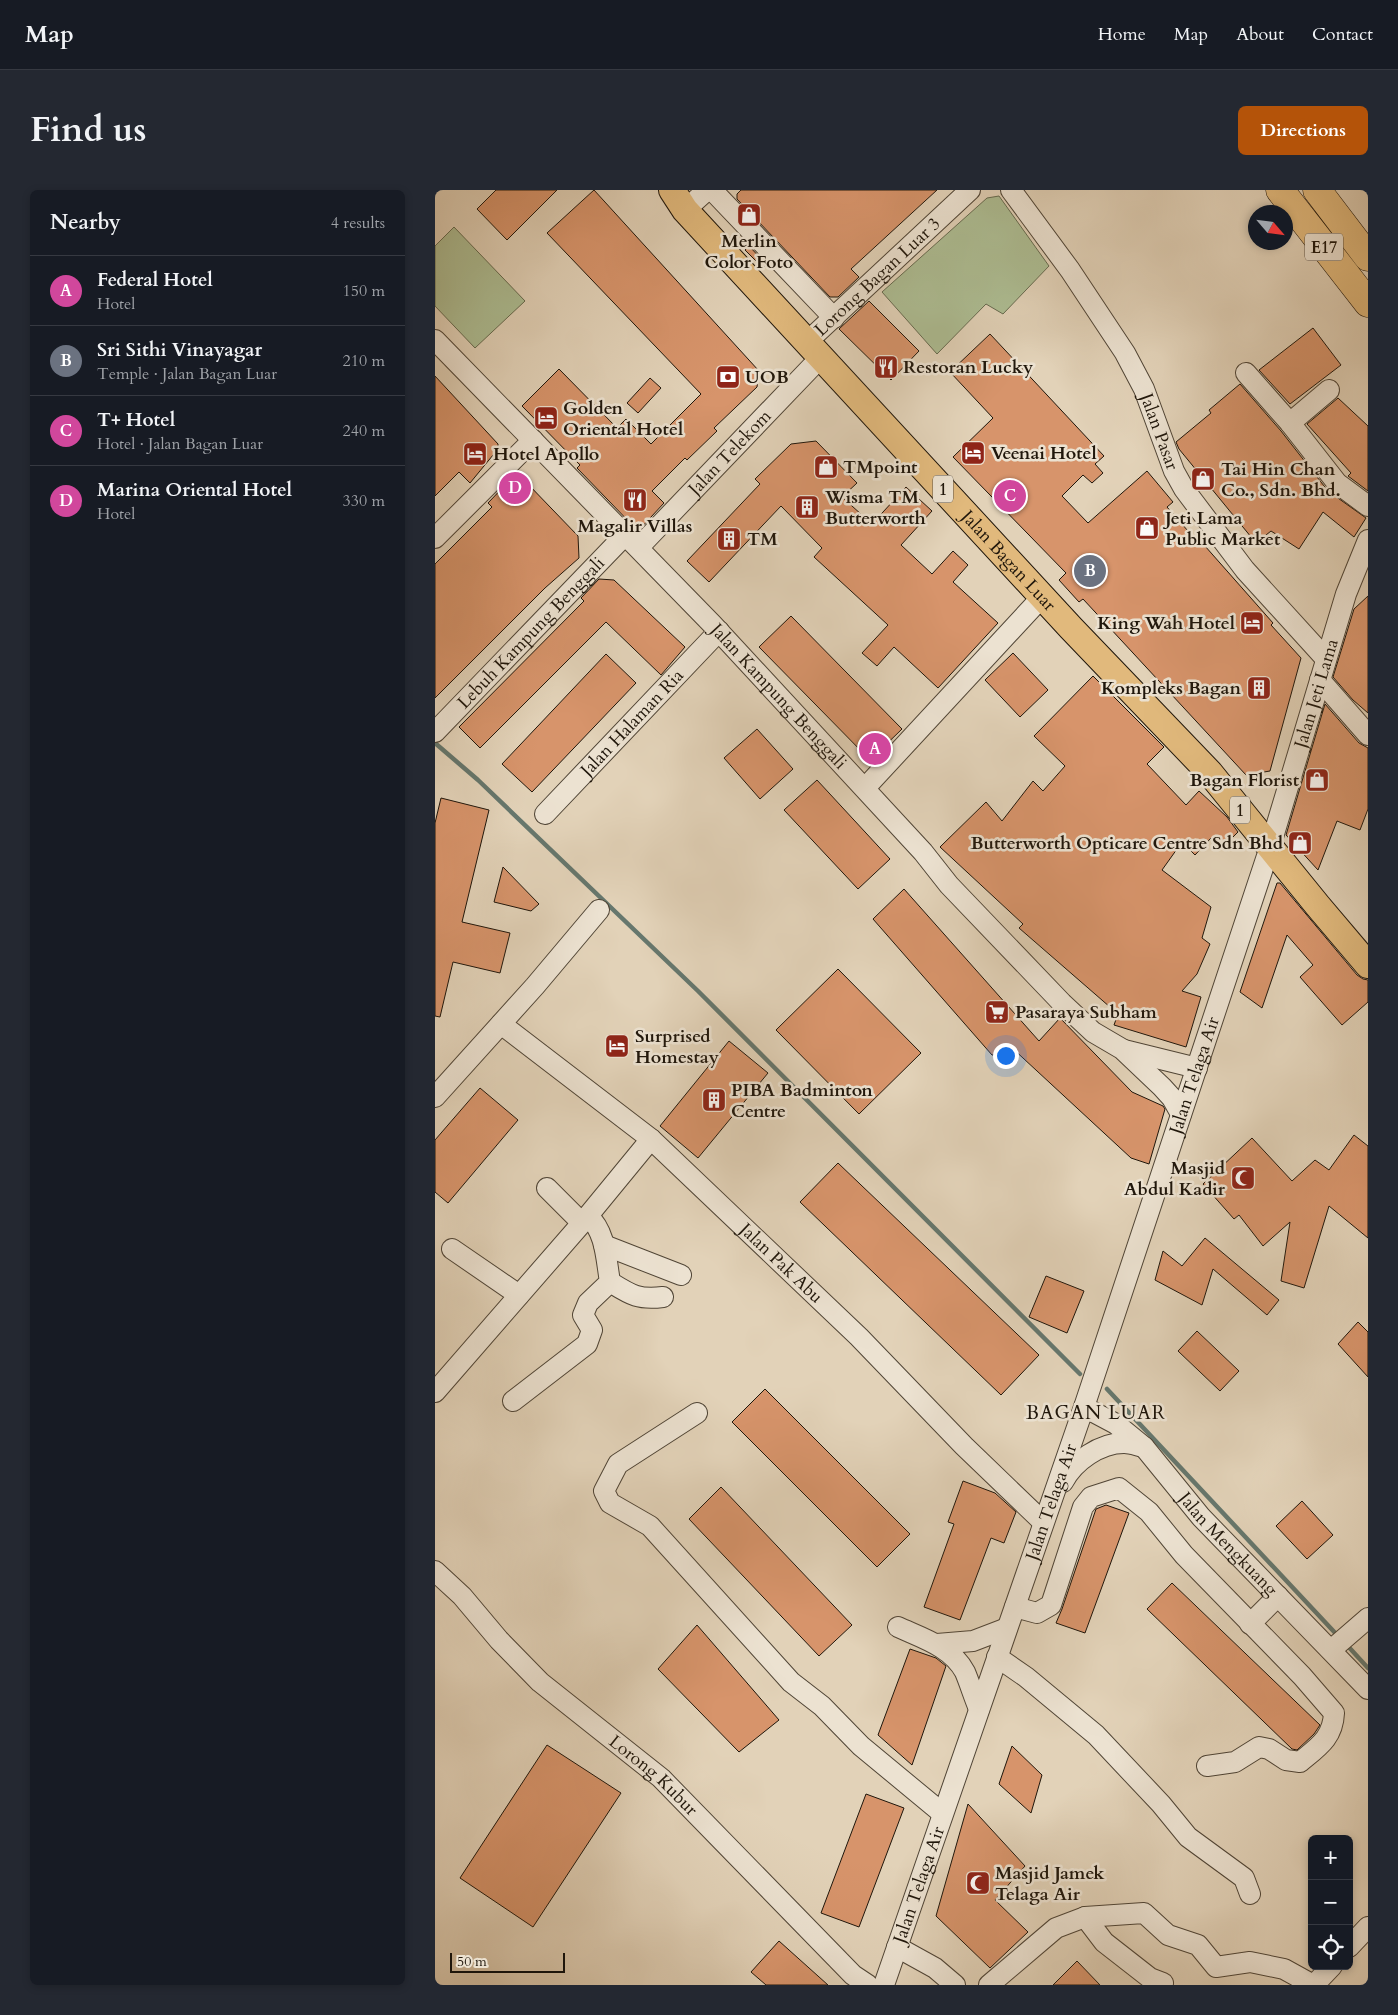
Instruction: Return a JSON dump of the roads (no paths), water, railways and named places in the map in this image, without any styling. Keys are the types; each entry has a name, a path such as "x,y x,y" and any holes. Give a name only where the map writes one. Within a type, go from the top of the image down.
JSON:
{"highway":[{"name":"E17","path":"1280,190 1368,303"},
{"name":"E17","path":"1317,190 1368,257"}],"main road":[{"name":"Jalan Bagan Luar","path":"654,190 679,200 814,350 1042,597 1210,773 1270,847"},
{"name":"1","path":"1270,847 1368,965"}],"street":[{"path":"679,200 707,190"},
{"path":"712,190 834,318"},
{"name":"Lorong Bagan Luar 3","path":"814,350 834,318 970,190"},
{"name":"Jalan Pasar","path":"1011,190 1070,270 1125,353 1143,389 1174,471 1184,489 1245,570 1326,659"},
{"name":"Jalan Kampung Benggali","path":"435,340 633,540 865,788 923,852 949,885 1062,1003 1093,1032 1123,1049"},
{"name":"Jalan Telekom","path":"633,540 814,350"},
{"path":"1246,373 1290,423 1337,483 1368,506"},
{"path":"1290,423 1329,390"},
{"path":"435,538 533,440"},
{"name":"Lebuh Kampung Benggali","path":"435,732 633,540"},
{"name":"Jalan Jeti Lama","path":"1270,847 1345,594 1368,540"},
{"path":"865,788 1042,597"},
{"name":"Jalan Halaman Ria","path":"545,814 719,631"},
{"path":"1320,680 1368,735"},
{"name":"Jalan Telaga Air","path":"884,1985 1084,1407 1270,847"},
{"path":"435,1097 599,910"},
{"name":"Jalan Pak Abu","path":"501,1024 651,1139 859,1336 964,1446 1043,1522"},
{"path":"1123,1049 1197,1068"},
{"path":"1123,1049 1172,1098 1181,1114"},
{"path":"435,1392 585,1220 651,1139"},
{"path":"547,1188 585,1220 596,1224 604,1245 610,1282 632,1296 647,1299 663,1297"},
{"path":"604,1245 681,1275"},
{"path":"452,1249 519,1296"},
{"path":"513,1400 587,1344 592,1330 583,1315 588,1303 610,1282"},
{"name":"Jalan Mengkuang","path":"1084,1407 1116,1424 1144,1447 1201,1517 1278,1596 1338,1643 1368,1689"},
{"path":"697,1413 618,1464 604,1491 610,1503 650,1526 791,1682 822,1706 861,1746 943,1814"},
{"path":"1043,1522 1065,1479 1077,1463 1092,1452 1107,1446 1124,1443 1144,1447"},
{"path":"1015,1606 1037,1613 1051,1604 1083,1507 1091,1497 1119,1488 1149,1512 1184,1555 1301,1676 1334,1713 1333,1724 1327,1738 1300,1762 1286,1760 1269,1749 1259,1747 1235,1762 1207,1766"},
{"name":"Lorong Kubur","path":"435,1571 462,1596 499,1640 540,1682 661,1778 853,1975 868,1985"},
{"path":"1250,1624 1278,1596"},
{"path":"1338,1643 1368,1618"},
{"path":"898,1627 937,1644 956,1660 964,1670 979,1709"},
{"path":"937,1644 973,1641 1007,1628"},
{"path":"997,1657 1027,1677 1096,1735 1161,1804 1188,1837 1244,1878 1250,1894"},
{"path":"989,1985 1057,1928 1085,1916 1144,1913 1168,1935 1198,1945 1216,1966 1250,1962 1284,1969 1314,1985 1328,1970"},
{"path":"1085,1916 1104,1942 1150,1978 1163,1983"},
{"path":"1353,1943 1368,1927"},
{"path":"897,1947 935,1968 955,1985"}],"waterway":[{"path":"435,743 478,780 698,991 1080,1374"},
{"path":"1107,1389 1338,1636"},
{"path":"1345,1643 1368,1668"}],"place":[{"name":"Merlin Color Foto","path":"749,215"},
{"name":"Restoran Lucky","path":"886,367"},
{"name":"UOB","path":"728,377"},
{"name":"Golden Oriental Hotel","path":"546,418"},
{"name":"Veenai Hotel","path":"973,453"},
{"name":"Hotel Apollo","path":"475,454"},
{"name":"TMpoint","path":"826,467"},
{"name":"Tai Hin Chan Co., Sdn. Bhd.","path":"1203,479"},
{"name":"Marina Oriental Hotel","path":"515,488"},
{"name":"T+ Hotel","path":"1010,496"},
{"name":"Magalir Villas","path":"635,500"},
{"name":"Wisma TM Butterworth","path":"807,507"},
{"name":"Jeti Lama Public Market","path":"1147,528"},
{"name":"TM","path":"729,539"},
{"name":"Sri Sithi Vinayagar","path":"1090,571"},
{"name":"King Wah Hotel","path":"1252,623"},
{"name":"Kompleks Bagan","path":"1259,688"},
{"name":"Federal Hotel","path":"875,749"},
{"name":"Bagan Florist","path":"1317,780"},
{"name":"Butterworth Opticare Centre Sdn Bhd","path":"1300,843"},
{"name":"Pasaraya Subham","path":"997,1012"},
{"name":"Surprised Homestay","path":"617,1046"},
{"name":"PIBA Badminton Centre","path":"714,1100"},
{"name":"Masjid Abdul Kadir","path":"1243,1178"},
{"name":"Masjid Jamek Telaga Air","path":"978,1883"}],"district":[{"name":"BAGAN LUAR","path":"1096,1412"}]}
